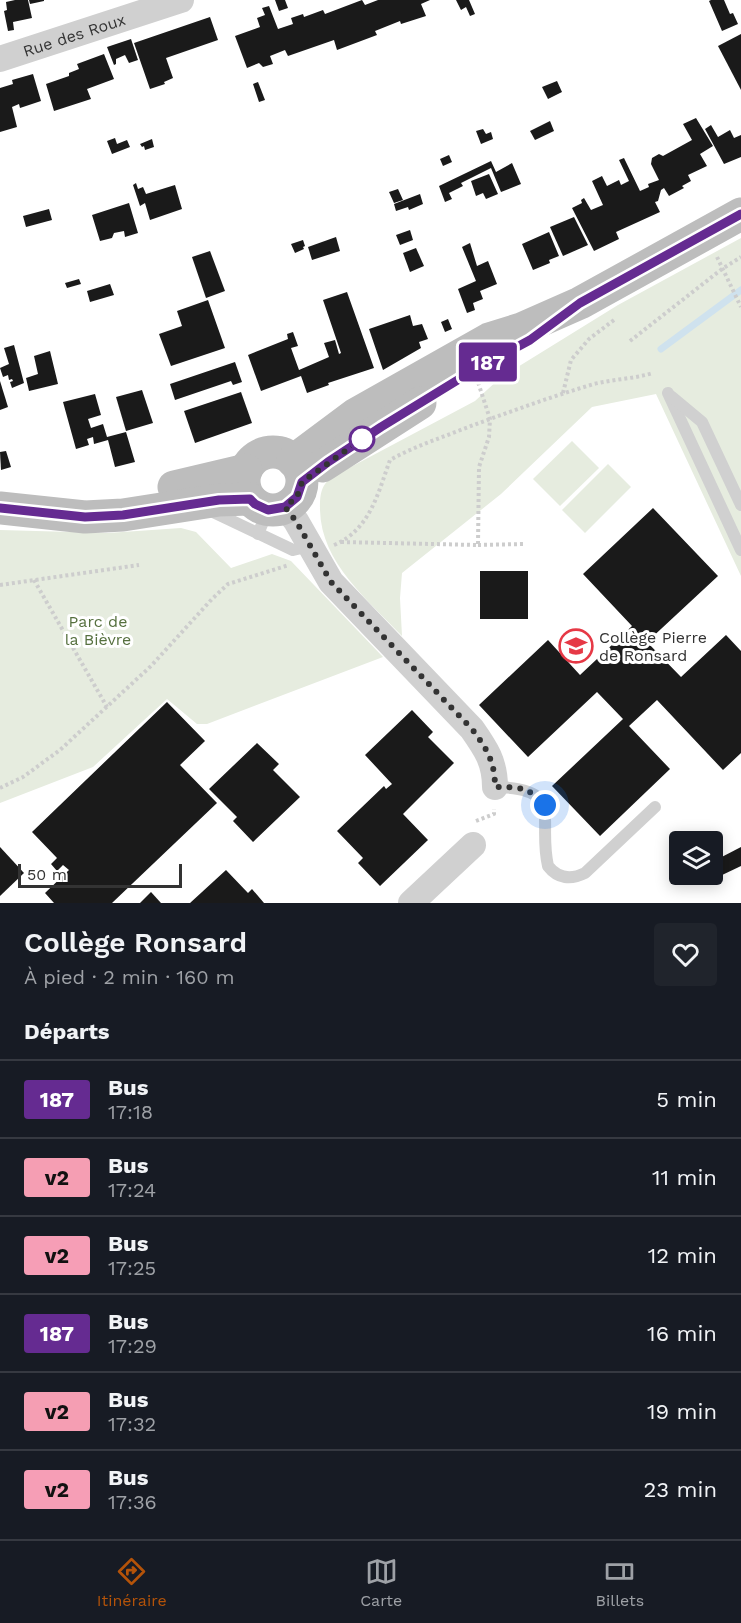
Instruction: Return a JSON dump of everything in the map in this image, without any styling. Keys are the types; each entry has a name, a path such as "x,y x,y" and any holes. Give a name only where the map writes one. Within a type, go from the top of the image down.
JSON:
{"main road":[{"path":"0,506 124,498 272,495 356,414 489,339 521,329 580,303 741,214"},
{"path":"0,506 85,517 123,515 195,503 272,495 474,370 530,340 580,303"}],"street":[{"name":"Rue des Roux","path":"0,59 181,0"},
{"path":"272,495 296,521 331,582 472,729 486,748 495,769 495,787"},
{"path":"411,903 473,845"}],"lane":[{"path":"741,505 702,422 668,393 741,550"},
{"path":"272,495 292,550 312,550"},
{"path":"495,787 527,790 534,793 545,805 548,866 552,872 568,878 585,873 655,807"}],"path":[{"path":"630,341 722,269 741,257"},
{"path":"722,269 741,307"},
{"path":"563,394 571,360 589,339 614,320"},
{"path":"474,370 490,419 489,437 479,467 478,545"},
{"path":"523,544 340,542 363,524 374,507 390,460 407,451 490,419 563,394 596,384 633,379 653,373"},
{"path":"0,788 39,766 107,707 151,666 228,584 294,564 312,550"},
{"path":"0,585 139,565"},
{"path":"34,580 107,707"},
{"path":"473,845 471,836 475,821 494,814 495,787"}],"green space":[{"path":"741,238 741,576 656,394 592,407 501,494 402,573 400,598 402,636 349,580 329,547 322,529 320,510 322,492 328,480 475,401 500,378 618,305"},
{"path":"572,441 599,468 560,506 533,479"},
{"path":"608,464 631,487 585,533 562,510"},
{"name":"Parc de la Bièvre","path":"181,528 196,532 231,568 272,554 291,561 383,657 207,724 197,724 167,699 93,767 0,803 0,530 108,533"}],"building":[{"path":"28,0 32,18 13,22 14,30 8,31 4,11 7,10 6,2"},
{"path":"29,0 44,0 44,1 30,4"},
{"path":"275,0 285,0 288,8 279,11"},
{"path":"362,0 365,5 378,0 430,0 421,4 426,16 401,24 400,21 375,31 377,35 337,50 334,40 288,56 285,50 270,56 273,64 263,67 259,63 247,68 235,36 260,27 257,18 265,15 262,8 269,6 278,29 293,24 291,18 303,14 304,17 323,10 325,14"},
{"path":"456,0 469,0 475,14 470,16 466,7 461,10"},
{"path":"724,0 730,14 733,13 738,24 722,31 709,1"},
{"path":"210,17 218,40 166,58 173,78 164,82 165,84 150,89 134,43"},
{"path":"741,34 741,90 718,46"},
{"path":"131,39 138,60 129,63 125,55 116,59 114,65 107,47"},
{"path":"104,54 114,79 87,89 91,99 54,111 46,84 69,76 69,73 79,69 77,64"},
{"path":"33,74 41,101 20,108 19,104 12,107 17,127 0,132 0,88 13,84 12,80"},
{"path":"557,81 562,92 548,99 542,87"},
{"path":"258,82 265,100 259,102 253,84"},
{"path":"696,118 713,146 700,154 707,166 688,175 691,181 682,186 684,188 669,196 664,188 661,190 658,201 655,202 660,212 616,232 619,239 594,251 572,208 582,203 581,200 584,198 591,210 603,205 592,181 602,176 607,186 619,180 621,185 629,181 619,160 624,158 640,191 649,187 648,184 659,180 651,164 652,158 659,154 663,156 692,140 683,124"},
{"path":"550,121 554,131 535,140 530,131"},
{"path":"711,125 718,137 730,130 734,138 741,135 741,157 724,164 705,129"},
{"path":"483,129 486,134 491,132 493,139 481,144 476,131"},
{"path":"115,138 117,144 127,140 130,147 112,154 107,141"},
{"path":"152,139 154,147 145,150 140,144"},
{"path":"449,155 452,162 443,166 440,159"},
{"path":"491,161 496,172 512,163 521,184 501,192 491,168 461,183 463,186 449,193 452,199 445,202 439,186"},
{"path":"489,174 498,194 486,199 483,193 476,196 471,181"},
{"path":"136,183 138,189 143,187 146,194 175,185 182,209 150,220 145,203 140,206 133,185"},
{"path":"398,189 403,200 394,203 389,192"},
{"path":"420,194 423,204 409,210 408,207 396,211 394,204"},
{"path":"129,203 138,233 125,237 124,231 114,233 112,238 100,241 92,215"},
{"path":"49,209 52,220 26,227 23,216"},
{"path":"574,217 588,245 563,256 550,227"},
{"path":"410,230 413,240 400,245 396,235"},
{"path":"549,232 559,256 549,260 550,263 533,270 522,244"},
{"path":"336,237 340,251 312,260 308,247"},
{"path":"303,240 304,249 295,253 291,244"},
{"path":"470,243 477,266 488,261 497,284 480,291 483,299 473,303 475,310 467,313 458,289 476,281 462,247"},
{"path":"416,248 424,266 410,272 403,253"},
{"path":"210,251 225,291 206,298 192,257"},
{"path":"79,279 81,284 67,288 65,283"},
{"path":"110,284 114,295 90,302 87,291"},
{"path":"347,292 374,368 328,383 329,385 307,393 301,376 261,391 248,355 288,339 287,334 293,332 298,346 291,348 299,370 329,357 324,343 335,340 339,354 341,353 323,300"},
{"path":"208,300 225,348 171,366 159,334 182,326 177,311"},
{"path":"410,315 413,326 422,324 428,339 419,342 421,348 383,370 369,329"},
{"path":"448,319 452,329 445,332 441,322"},
{"path":"14,345 24,383 12,388 10,382 13,381 12,379 9,380 8,375 3,377 0,368 9,364 4,348"},
{"path":"50,351 58,384 29,391 26,378 38,374 34,356"},
{"path":"235,362 242,382 233,385 231,381 175,400 170,384"},
{"path":"0,381 8,407 0,410"},
{"path":"142,390 153,423 126,431 116,397"},
{"path":"241,392 252,423 195,443 184,411"},
{"path":"95,394 101,415 88,419 91,428 103,424 107,437 126,432 135,462 115,467 108,440 94,444 93,437 87,439 89,445 76,449 63,402"},
{"path":"6,451 11,467 1,470 0,452"},
{"path":"653,508 718,576 647,642 681,677 726,635 741,651 741,753 723,770 657,700 629,726 670,769 600,836 552,786 623,719 597,692 528,757 479,705 548,640 580,675 632,626 583,574"},
{"path":"480,571 528,571 528,619 480,619"},
{"path":"167,702 205,741 180,765 217,803 112,903 54,903 45,893 69,870 63,865 57,871 51,864 57,858 32,832"},
{"path":"412,710 433,732 428,737 454,763 403,814 428,840 380,886 358,863 363,858 337,831 384,786 386,789 392,784 365,755"},
{"path":"257,743 279,764 273,770 300,797 253,842 233,821 237,817 209,789"},
{"path":"0,847 24,873 0,896"},
{"path":"741,847 741,866 723,875 723,856"},
{"path":"226,870 248,893 252,889 264,903 190,903"},
{"path":"151,892 161,903 140,903"}],"waterway":[{"path":"661,349 741,290"}],"bus line":[{"name":"187","path":"0,508 85,517 123,515 219,500 250,499 261,508 268,510 285,507 297,497 302,482 381,427 474,370 530,340 580,303 741,214"}],"place":[{"name":"Collège Pierre de Ronsard","path":"576,646"}],"route":[{"path":"362,439 302,482 297,497 285,507 296,521 331,582 472,729 486,748 495,769 495,787 527,790 534,793 545,805"}]}
